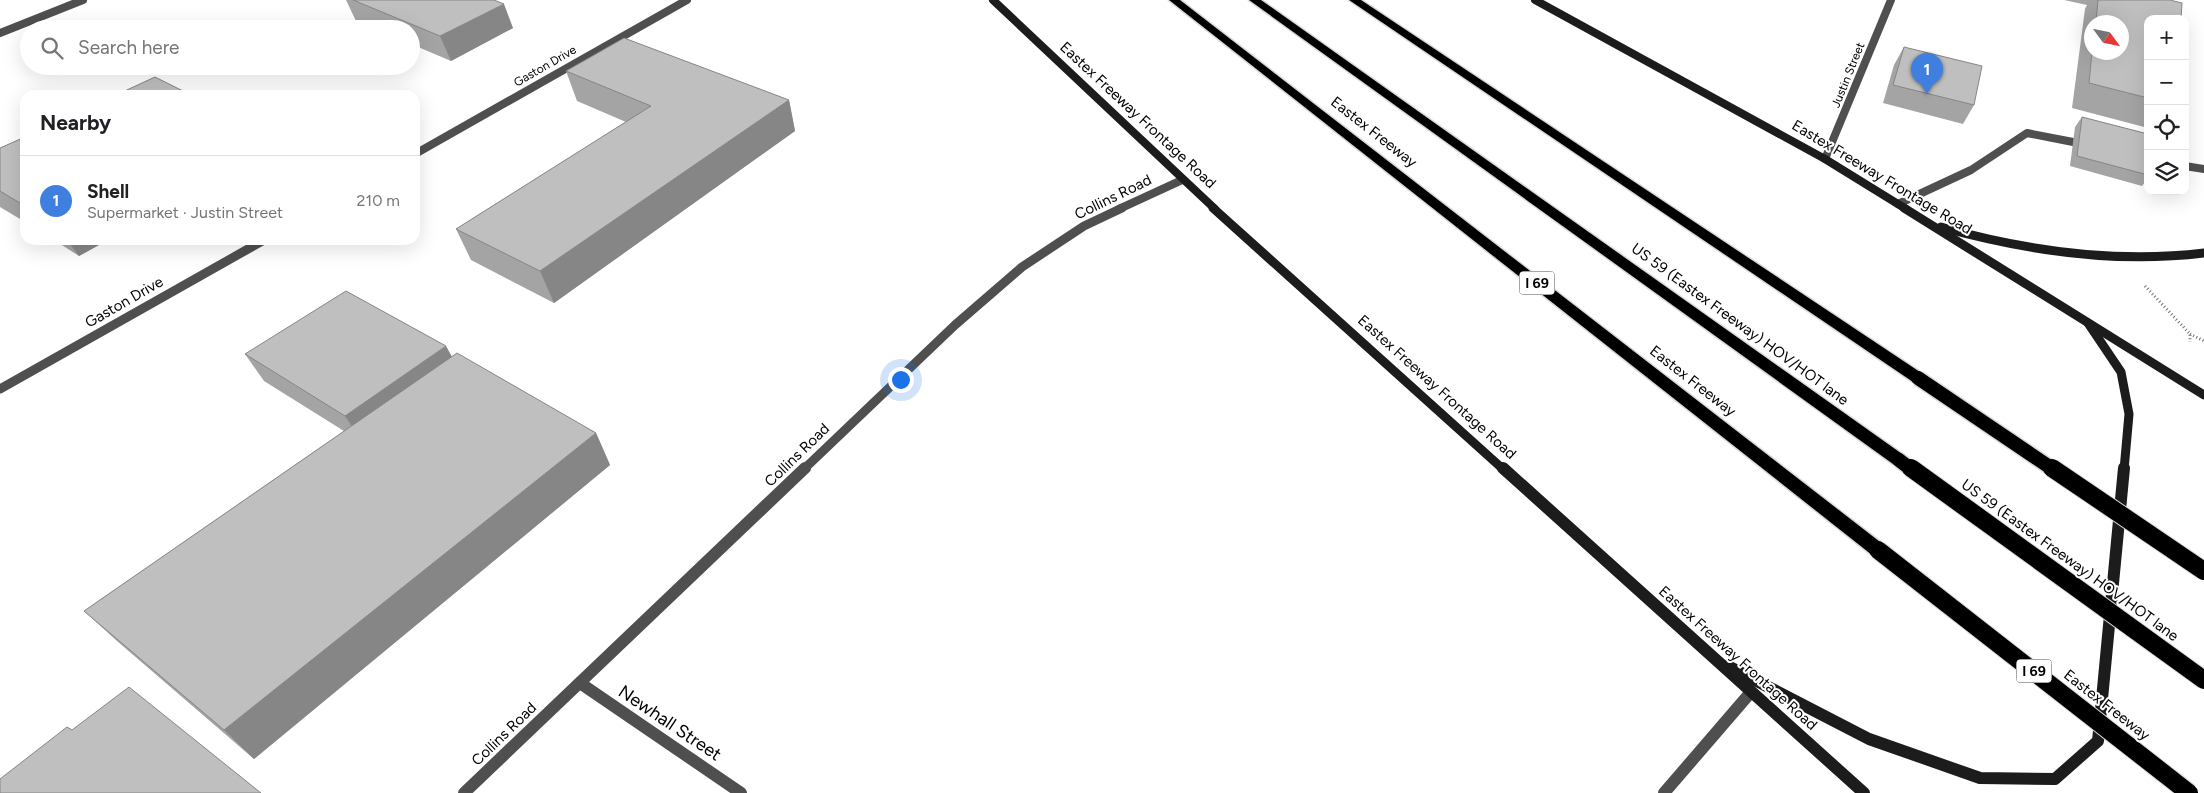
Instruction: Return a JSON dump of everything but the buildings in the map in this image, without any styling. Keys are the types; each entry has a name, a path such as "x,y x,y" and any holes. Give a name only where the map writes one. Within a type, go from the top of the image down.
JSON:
{"highway":[{"name":"Eastex Freeway","path":"1174,0 2189,793"},
{"name":"US 59 (Eastex Freeway) HOV/HOT lane","path":"1254,0 2204,680"},
{"path":"1354,0 2204,570"}],"main road":[{"name":"Eastex Freeway Frontage Road","path":"993,0 1182,180 1864,793"},
{"name":"Eastex Freeway Frontage Road","path":"1535,0 1825,159 2204,395"},
{"path":"1927,223 1976,238 2037,249 2092,255 2183,257 2204,253"},
{"path":"1716,660 1869,739 1980,778 2055,779 2098,741 2129,414 2120,372 2088,323"}],"street":[{"path":"34,20 83,0"},
{"name":"Gaston Drive","path":"420,151 687,0"},
{"name":"Justin Street","path":"1825,159 1891,0"},
{"path":"0,34 20,26"},
{"path":"1898,204 1972,170 2027,133 2073,142"},
{"path":"2189,167 2204,169"},
{"name":"Collins Road","path":"464,793 948,332 1022,267 1084,226 1182,180"},
{"name":"Gaston Drive","path":"0,389 255,245"},
{"name":"Newhall Street","path":"580,683 741,793"},
{"path":"1664,793 1751,692"}],"path":[{"path":"2141,282 2190,334 2204,341"},
{"path":"2190,334 2190,342"}],"place":[{"name":"Shell","path":"1927,94"}]}
